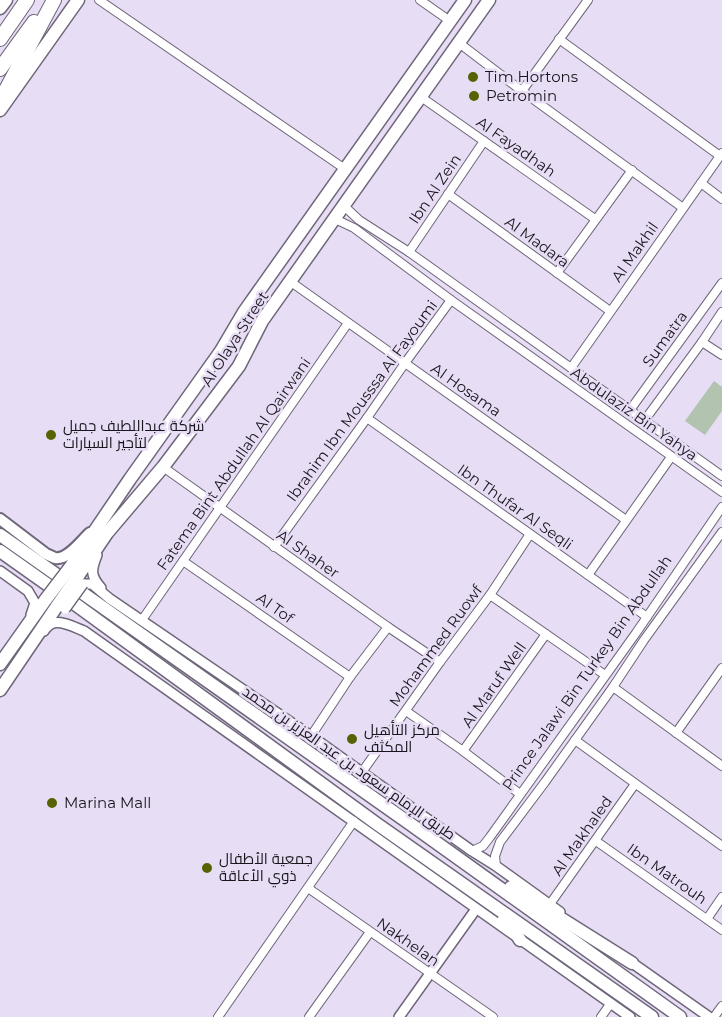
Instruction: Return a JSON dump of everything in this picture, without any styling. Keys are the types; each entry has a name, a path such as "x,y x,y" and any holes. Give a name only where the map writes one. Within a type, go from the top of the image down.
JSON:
{"highway":[{"path":"0,33 19,0"},
{"path":"0,39 27,0"},
{"path":"0,69 49,0"},
{"path":"0,100 54,0"}],"main road":[{"path":"0,8 6,0"},
{"path":"0,110 78,0"},
{"name":"Al Olaya Street","path":"0,690 76,576 136,470 221,351 244,312 465,0"},
{"name":"Al Olaya Street","path":"103,529 163,466 238,366 262,321 489,0"},
{"path":"244,312 240,326 245,335 250,336 255,333 262,321"},
{"path":"221,351 231,344 237,344 242,351 238,366"},
{"path":"0,519 54,558 64,558 80,542 103,529"},
{"name":"طريق الإمام سعود بن عبد العزيز بن محمد","path":"0,535 680,1017"},
{"name":"طريق الإمام سعود بن عبد العزيز بن محمد","path":"0,551 651,1017"},
{"name":"Al Olaya Street","path":"0,664 19,638 56,605"},
{"path":"409,823 632,963"},
{"path":"440,868 450,881 514,930 520,940"}],"street":[{"path":"99,0 345,170"},
{"path":"420,0 450,21"},
{"path":"522,91 588,0"},
{"path":"559,39 721,154"},
{"path":"459,43 683,208"},
{"name":"Al Fayadhah","path":"421,97 595,219"},
{"name":"Ibn Al Zein","path":"409,252 484,141"},
{"name":"Al Makhil","path":"571,368 721,154"},
{"path":"557,273 632,170"},
{"path":"701,183 722,199"},
{"name":"Al Madara","path":"448,194 610,311"},
{"name":"Abdulaziz Bin Yahya","path":"344,206 359,220 409,252 722,476"},
{"name":"Abdulaziz Bin Yahya","path":"335,219 354,228 451,300 722,492"},
{"path":"354,228 359,220"},
{"name":"Al Hosama","path":"291,282 626,520"},
{"name":"Sumatra","path":"630,410 722,283"},
{"name":"Ibrahim Ibn Mousssa Al Fayoumi","path":"274,547 451,300"},
{"name":"Sumatra","path":"644,421 722,312"},
{"name":"Fatema Bint Abdullah Al Qairwani","path":"142,620 348,323"},
{"path":"702,342 722,356"},
{"path":"531,357 539,346"},
{"name":"Ibn Thufar Al Seqli","path":"367,418 647,617"},
{"path":"588,575 671,457"},
{"name":"Al Shaher","path":"163,466 387,627 440,662"},
{"name":"Prince Jalawi Bin Turkey Bin Abdullah","path":"471,851 483,846 490,837 636,633 722,507"},
{"path":"103,529 92,574 110,599"},
{"name":"Prince Jalawi Bin Turkey Bin Abdullah","path":"496,866 495,856 500,842 613,687 638,648 719,542 722,532"},
{"name":"Mohammed Ruowf","path":"362,772 490,594 530,534"},
{"name":"Al Tof","path":"183,561 350,677"},
{"path":"0,571 28,591 35,603 19,638"},
{"path":"76,576 92,584 110,599 311,736 709,1017"},
{"path":"490,594 605,675"},
{"path":"56,605 84,631 630,1017"},
{"path":"29,648 50,624 61,623 84,631"},
{"path":"311,736 387,627"},
{"path":"636,633 644,640"},
{"name":"Al Maruf Well","path":"463,751 546,634"},
{"path":"629,641 638,648"},
{"path":"676,733 721,672"},
{"path":"613,687 722,766"},
{"path":"406,711 520,794"},
{"path":"575,740 722,846"},
{"name":"Al Makhaled","path":"550,904 635,784"},
{"path":"219,1017 354,821"},
{"path":"490,837 489,842 493,847 495,848 500,842"},
{"name":"Ibn Matrouh","path":"596,841 722,930"},
{"name":"Nakhelan","path":"308,888 491,1017"},
{"path":"707,919 722,897"},
{"path":"399,1017 476,909"},
{"path":"309,1017 370,932"},
{"path":"601,1017 611,1003"},
{"path":"714,1017 722,1006"}],"green space":[{"path":"714,381 722,387 722,411 705,435 685,421"}],"place":[{"name":"Tim Hortons","path":"473,77"},
{"name":"Petromin","path":"474,96"},
{"name":"شركة عبداللطيف جميل لتأجير السيارات","path":"51,435"},
{"name":"مركز التأهيل المكثف","path":"352,739"},
{"name":"Marina Mall","path":"52,803"},
{"name":"جمعية الأطفال ذوي الأعاقة","path":"207,868"}]}
